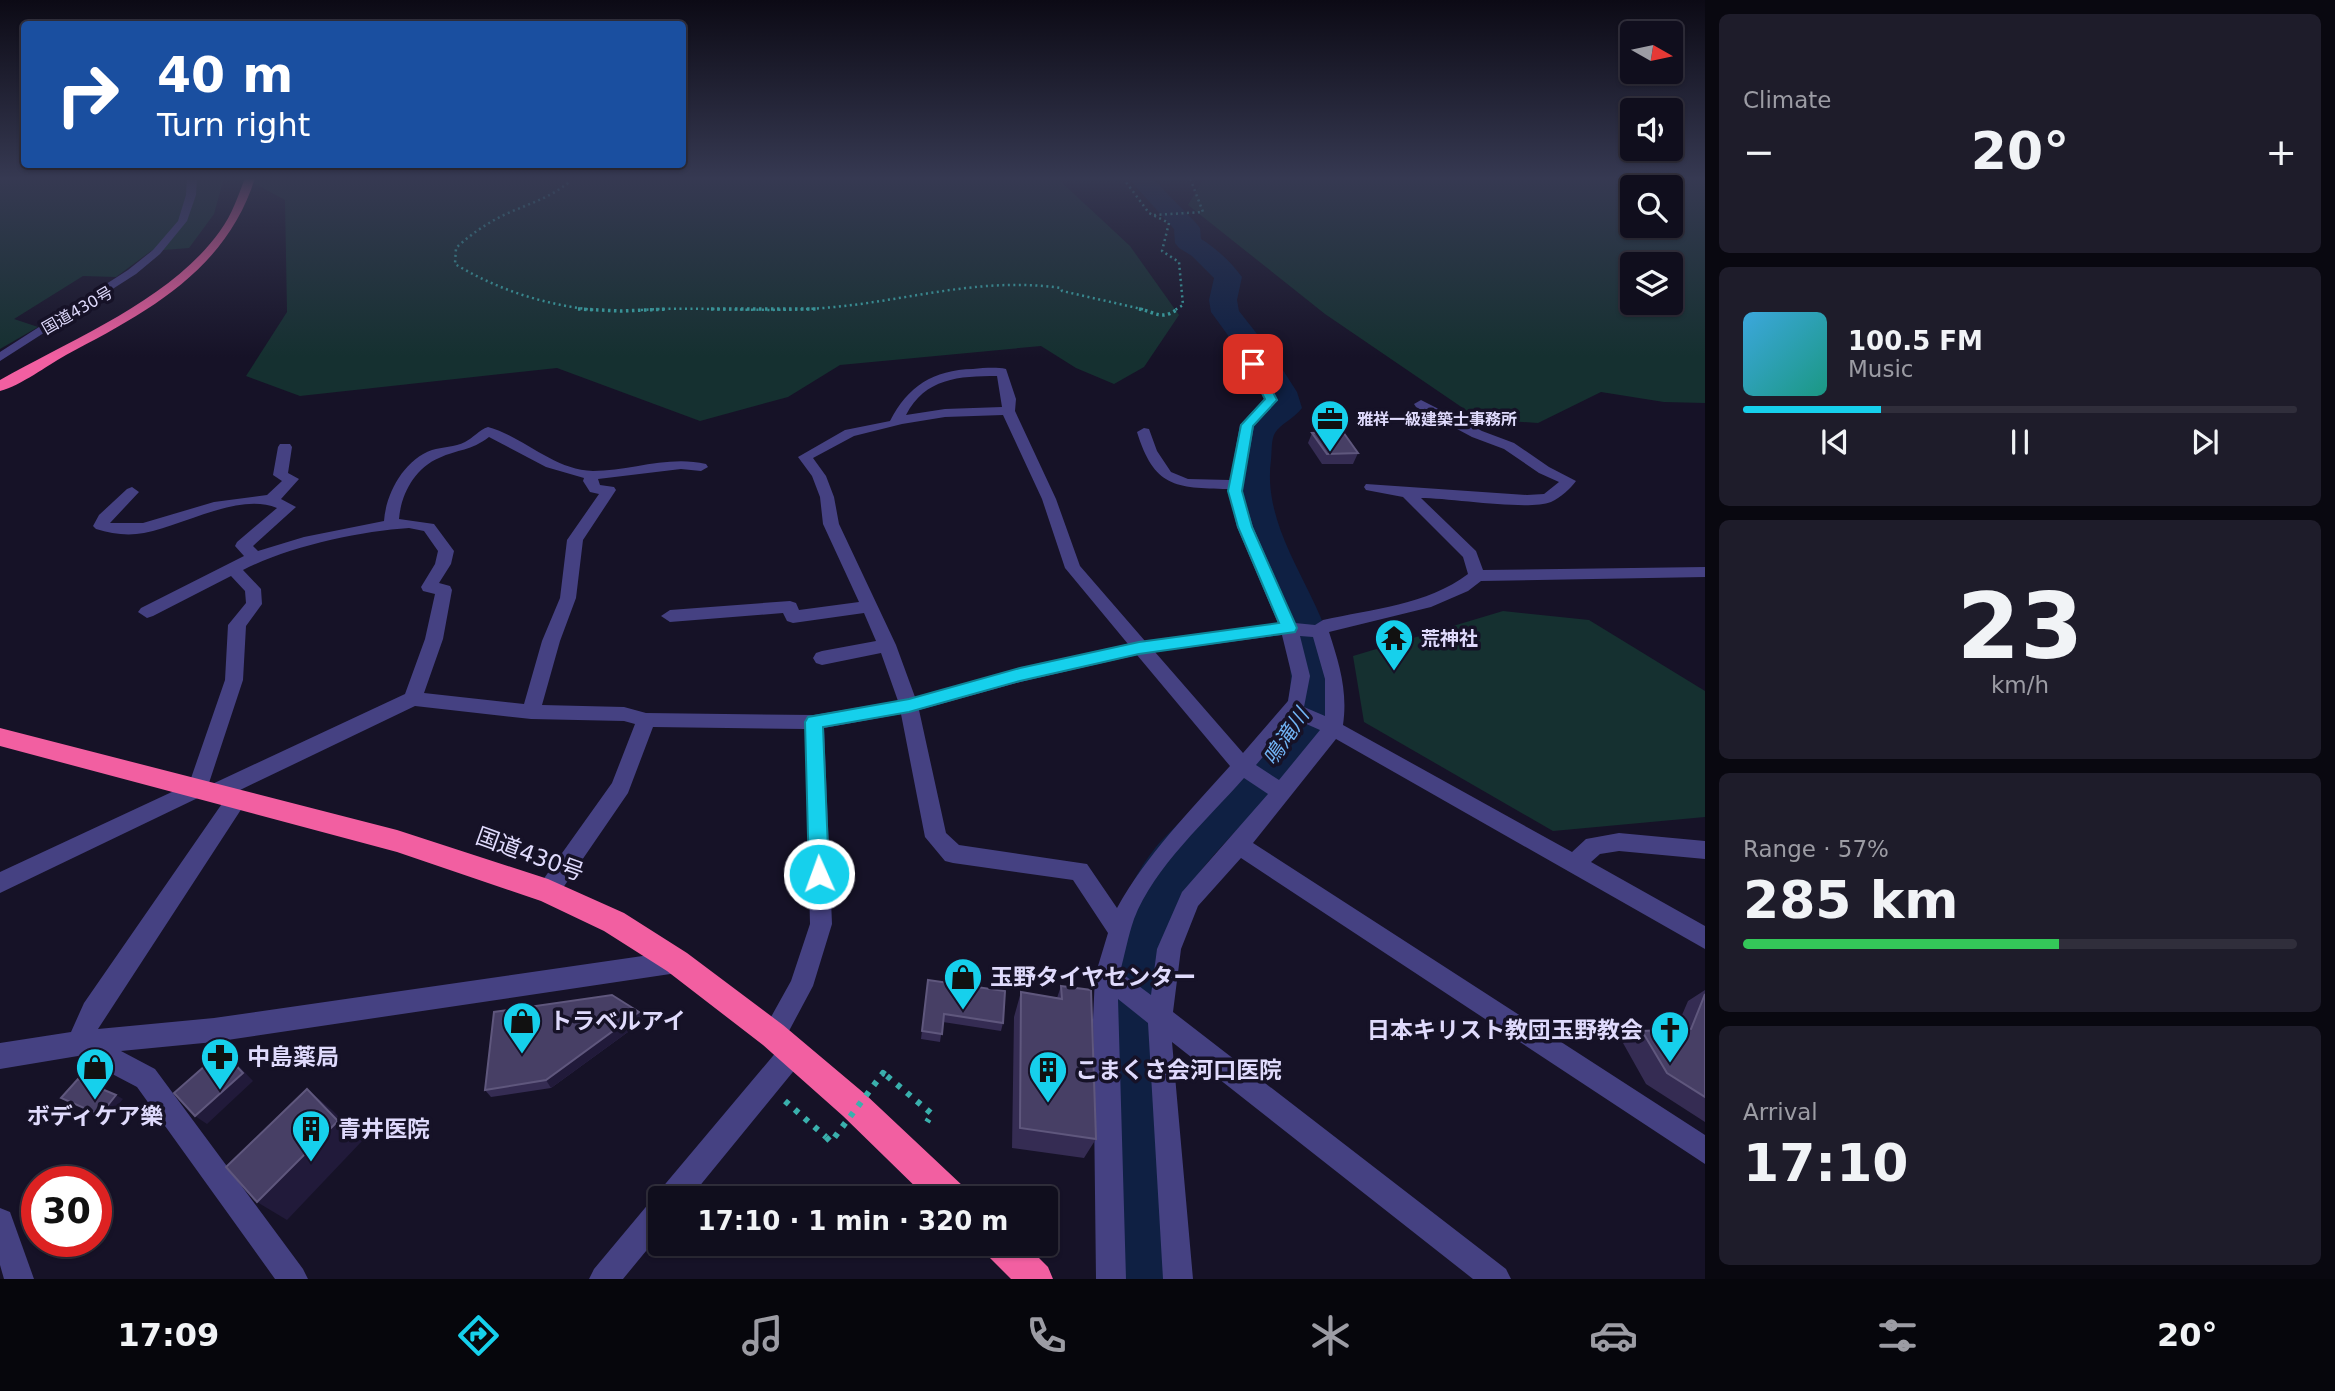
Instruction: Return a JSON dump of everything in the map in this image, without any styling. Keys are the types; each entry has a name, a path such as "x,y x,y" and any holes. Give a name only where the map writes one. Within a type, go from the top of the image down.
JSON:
{"highway":[{"name":"国道430号","path":"0,386 148,300 202,260 221,238"},
{"name":"国道430号","path":"0,737 397,841 548,891 614,922 677,962 782,1044 854,1105 938,1186"},
{"path":"1012,1256 1036,1279"}],"street":[{"path":"0,357 152,256 172,238"},
{"path":"1120,932 1124,916 1143,881 1260,778 1309,717 1338,704 1337,684 1245,527 1236,485 1247,425 1271,400 1253,364 1261,359"},
{"path":"897,421 902,407 919,387 943,376 967,372 1002,372 1009,399 1008,411 1049,499 1073,568 1139,648 1260,778"},
{"path":"1371,487 1408,494 1447,493 1527,500 1548,498 1569,481 1544,470 1509,446 1477,434 1421,404"},
{"path":"1008,411 945,413 897,421 895,424 850,433 805,457 819,476 827,497 831,524 887,645 909,706 936,837 953,854 1079,872 1120,932 1134,996 1160,1049 1178,1279"},
{"path":"391,524 393,501 399,488 423,461 435,454 470,445 488,431 558,468 592,475 681,465 701,467"},
{"path":"1144,432 1150,454 1163,472 1175,482 1236,485"},
{"path":"271,500 292,479 281,475 285,447"},
{"path":"531,712 551,641 568,598 575,540 609,490 595,489 590,481 592,475"},
{"path":"132,492 104,519 101,526 116,530 148,530 207,509 248,500 271,500 288,507 243,546 255,557"},
{"path":"1408,494 1470,555 1477,576"},
{"path":"147,612 255,557 304,542 391,524 409,523 429,527 446,551 443,564 429,587 444,590 434,639 413,699"},
{"path":"79,1043 93,1012 215,793 234,680 237,625 254,604 253,589 232,568"},
{"path":"0,883 215,793 413,699 531,712 624,715 646,720 814,722 909,706 1020,675 1139,648 1323,626 1431,601 1466,586 1477,576 1551,571 1705,572"},
{"path":"670,616 790,607 793,617 869,606"},
{"path":"1304,630 1297,703 1309,717 1705,938"},
{"path":"822,658 887,645"},
{"path":"1111,1279 1105,1020 1134,996 1169,949 1190,899 1240,845 1260,778 1309,717"},
{"path":"548,891 621,787 646,720"},
{"path":"680,1186 782,1044 821,924 814,722"},
{"path":"1574,864 1594,846 1619,842 1705,850"},
{"path":"1240,845 1705,1151"},
{"path":"0,1056 79,1043 214,1030 677,962"},
{"path":"1134,996 1496,1279"},
{"path":"79,1043 146,1077 293,1279"},
{"path":"0,1222 19,1279"},
{"path":"604,1279 648,1226"}],"path":[{"path":"466,238 456,248 455,264 479,280 512,294 577,309 611,311 661,308 753,312 850,305 942,288 1011,283 1061,288 1062,291 1146,310 1152,316 1158,317 1183,305 1179,280 1181,269 1179,262 1162,251 1165,238"},
{"path":"786,1101 831,1142 883,1073 932,1114 927,1122"}],"green space":[{"path":"0,238 197,238 189,248 151,251 116,277 83,276 14,319 38,327 0,349"},
{"path":"286,238 1121,238 1130,246 1179,315 1144,367 1114,384 1076,368 1041,346 840,365 788,397 700,421 557,368 300,396 246,376 287,312"},
{"path":"1229,238 1705,238 1705,403 1664,402 1601,392 1538,423 1479,419 1325,314"},
{"path":"1503,611 1589,620 1705,691 1705,817 1553,831 1364,722 1353,656"}],"building":[{"path":"1343,432 1358,453 1327,454 1312,433"},
{"name":"玉野タイヤセンター","path":"928,980 1005,991 1003,1023 944,1014 942,1034 922,1031"},
{"name":"こまくさ会河口医院","path":"1061,986 1091,990 1096,1139 1020,1128 1021,992 1062,999"},
{"path":"1705,994 1705,1097 1667,1073 1642,1031 1691,1029"},
{"path":"612,995 639,1012 546,1080 485,1090 494,1012"},
{"path":"222,1051 243,1073 195,1116 174,1093"},
{"name":"ボディケア樂","path":"78,1079 116,1095 100,1115 61,1098"},
{"path":"307,1089 338,1121 257,1202 226,1167"}],"waterway":[{"name":"鳴滝川","path":"1141,1279 1127,1010 1131,972 1140,935 1154,899 1174,866 1257,778 1297,728 1311,704 1314,682 1311,657 1303,630 1257,521 1250,490 1258,430 1285,408 1281,392 1257,353 1225,312 1223,300 1228,277 1201,250 1188,243 1188,238"}],"place":[{"name":"雅祥一級建築士事務所","path":"1330,453"},
{"name":"荒神社","path":"1394,672"},
{"name":"玉野タイヤセンター","path":"963,1011"},
{"name":"トラベルアイ","path":"522,1055"},
{"name":"日本キリスト教団玉野教会","path":"1670,1064"},
{"name":"中島薬局","path":"220,1091"},
{"name":"ボディケア樂","path":"95,1101"},
{"name":"こまくさ会河口医院","path":"1048,1104"},
{"name":"青井医院","path":"311,1163"}],"route":[{"path":"819,874 814,722 909,706 1020,675 1139,648 1289,628 1245,527 1235,491 1247,425 1271,400 1253,364"}]}
